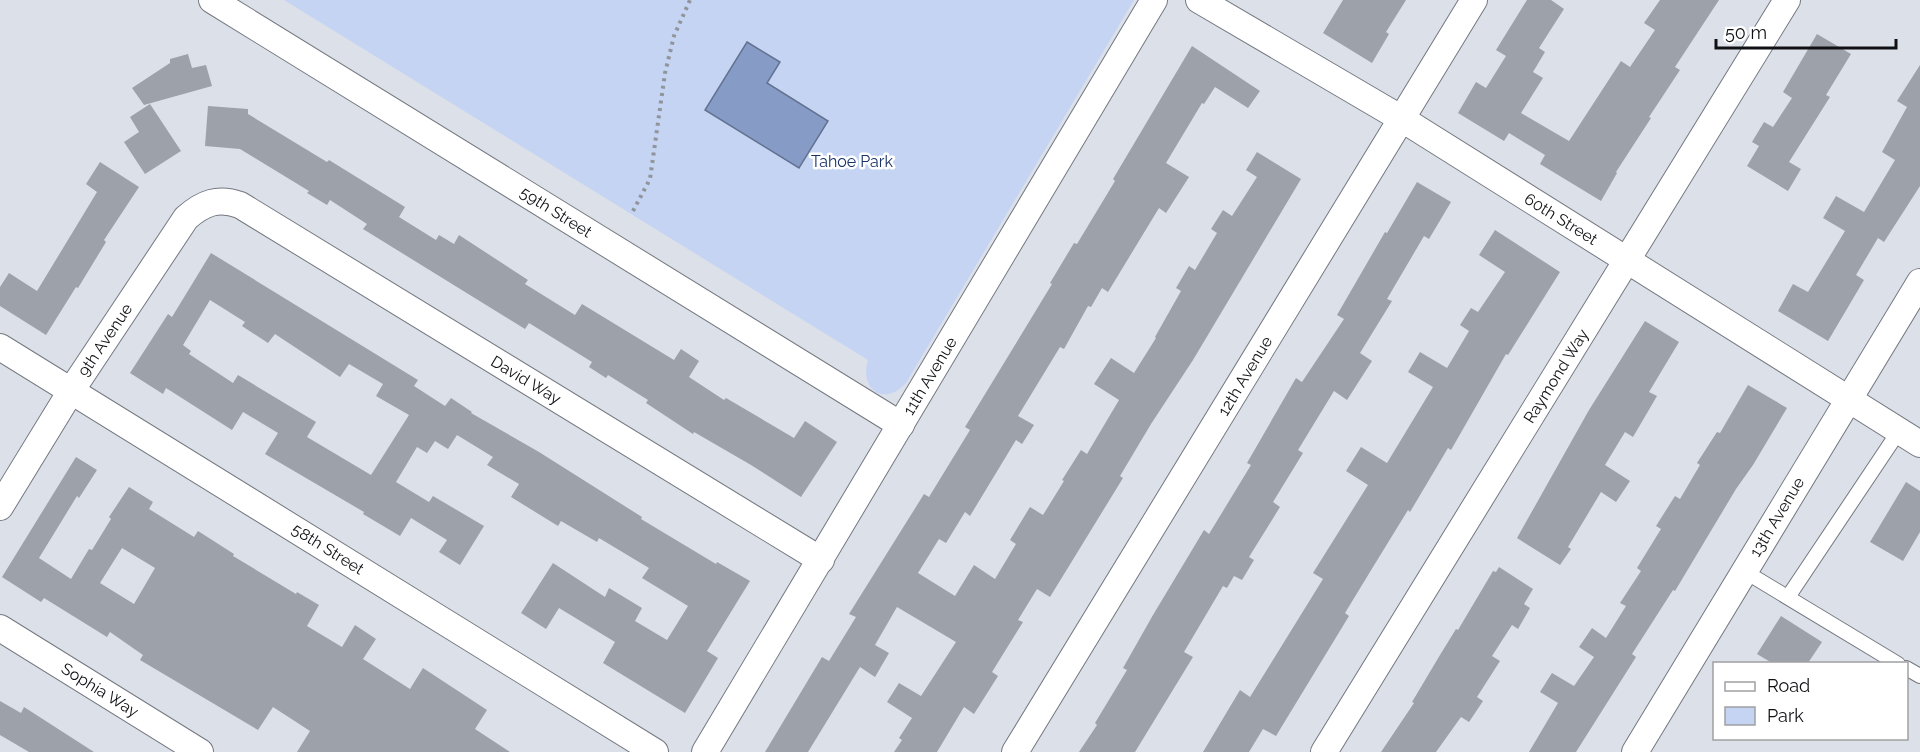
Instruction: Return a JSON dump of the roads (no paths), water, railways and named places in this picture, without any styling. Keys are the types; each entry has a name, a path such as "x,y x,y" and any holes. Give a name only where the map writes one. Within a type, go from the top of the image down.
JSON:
{"street":[{"name":"59th Street","path":"212,0 901,424"},
{"name":"11th Avenue","path":"705,752 1154,0"},
{"name":"60th Street","path":"1199,0 1402,119 1909,437"},
{"name":"12th Avenue","path":"1015,752 1474,0"},
{"name":"Raymond Way","path":"1324,752 1787,0"},
{"name":"9th Avenue","path":"0,507 71,391 186,218 200,206 215,201 230,201"},
{"name":"David Way","path":"230,201 821,560"},
{"name":"13th Avenue","path":"1635,752 1920,282"},
{"name":"58th Street","path":"0,347 655,752"},
{"name":"Sophia Way","path":"0,628 200,752"}],"lane":[{"path":"1788,597 1909,437"},
{"path":"1744,571 1896,662"}],"park label":[{"name":"Tahoe Park","path":"852,161"}]}
